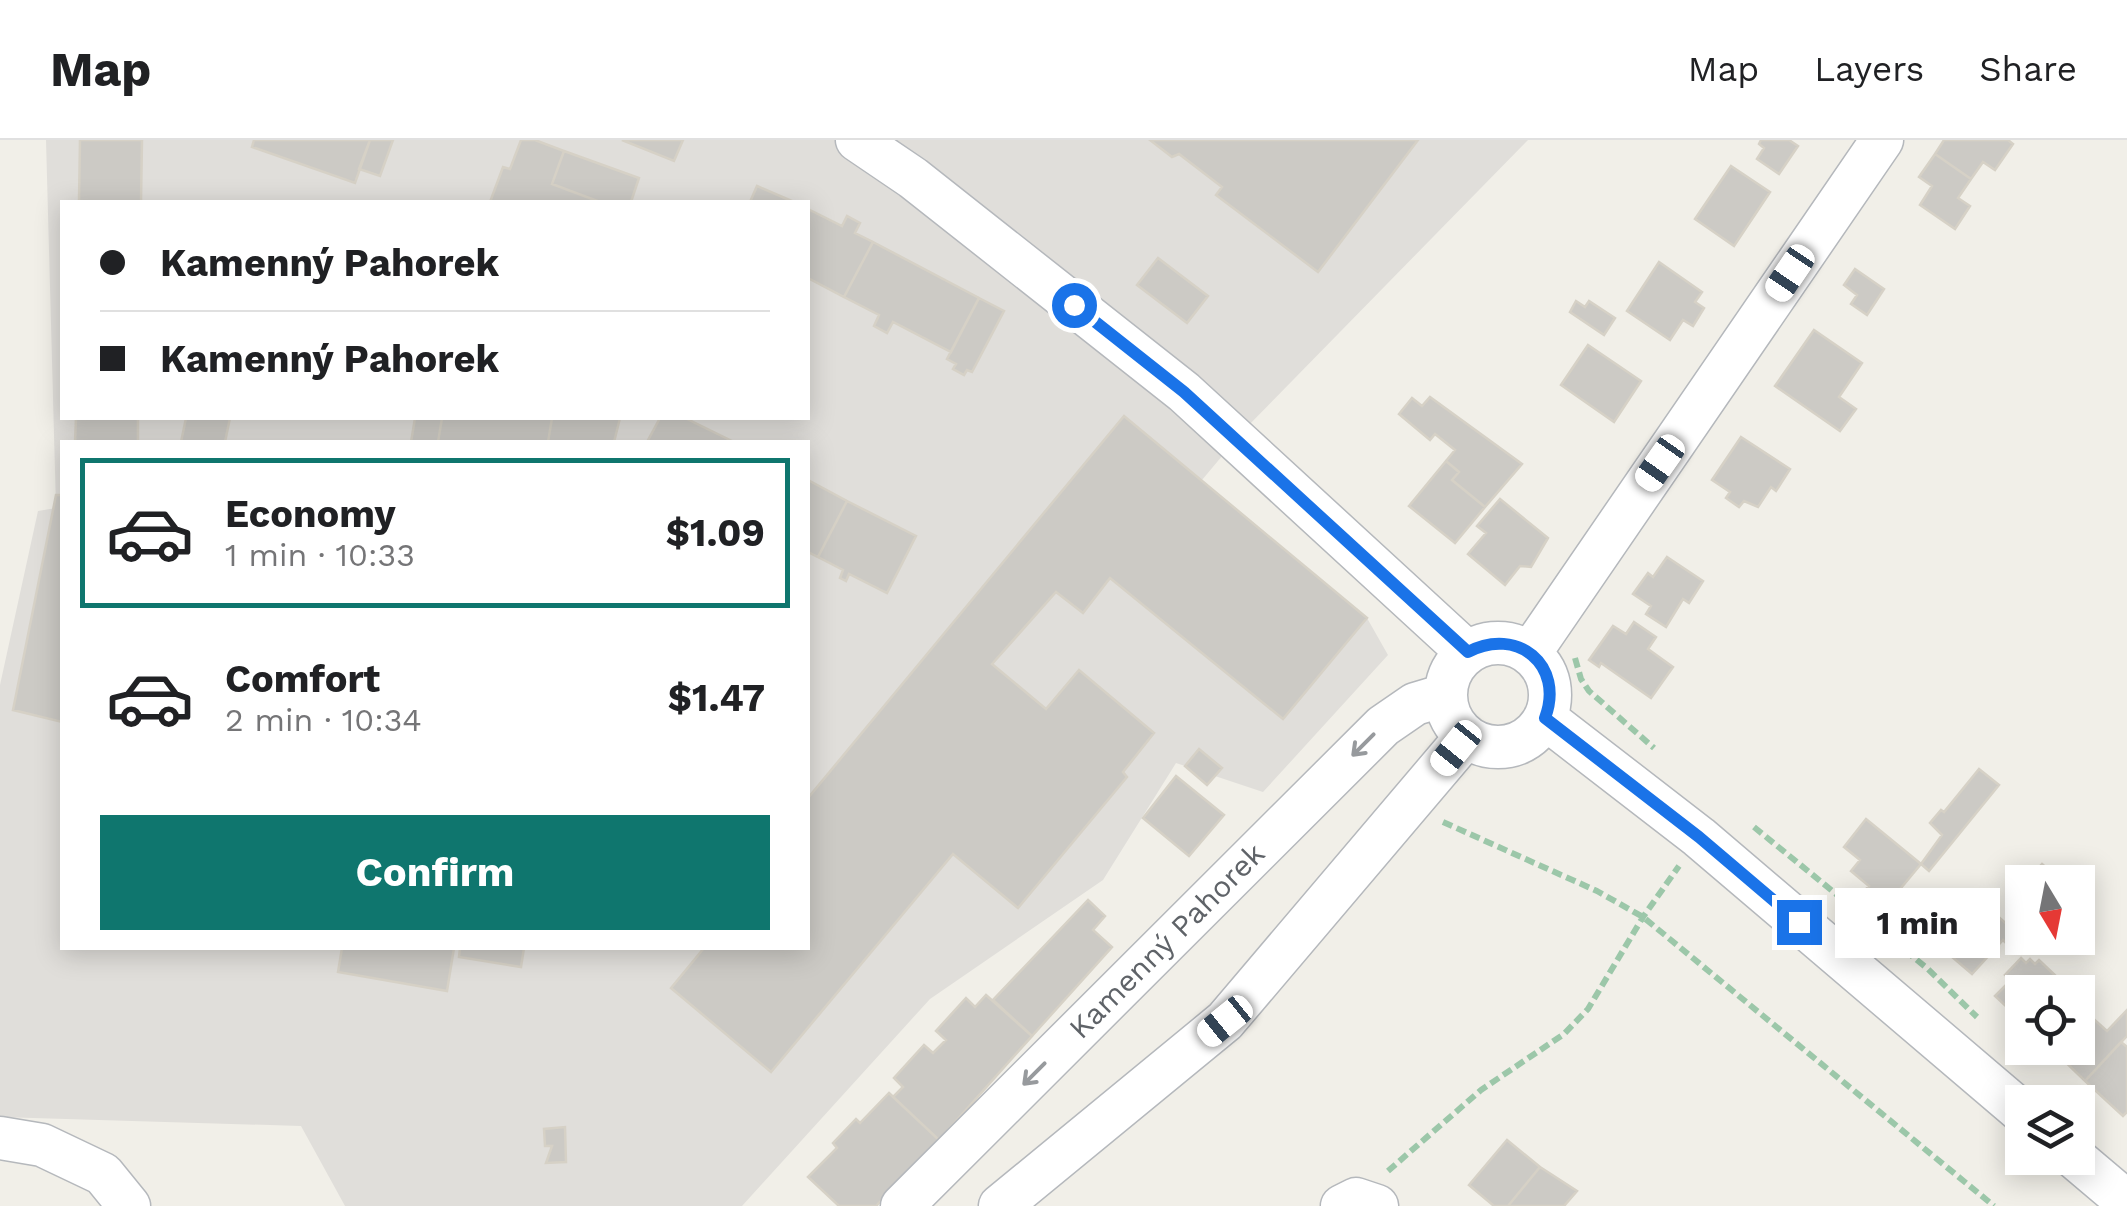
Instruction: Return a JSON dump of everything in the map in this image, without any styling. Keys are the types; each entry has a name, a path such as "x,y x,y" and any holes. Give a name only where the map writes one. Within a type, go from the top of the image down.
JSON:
{"street":[{"path":"857,140 913,178 1184,392 1468,652"},
{"path":"1530,653 1882,140"},
{"path":"1499,643 1530,653 1542,667 1548,683 1550,701 1545,718 1530,736 1510,746 1487,747 1466,737 1450,718 1445,695 1451,671 1468,652 1482,645 1499,643"},
{"name":"Kamenný Pahorek","path":"902,1206 1383,726 1415,704 1445,695"},
{"path":"1545,718 2020,1085"},
{"path":"1000,1206 1225,1021 1466,737"},
{"path":"0,1138 42,1145 103,1174 129,1206"},
{"path":"2095,1174 2127,1202"}],"path":[{"path":"1576,643 1576,667 1589,691 1658,751"},
{"path":"1415,800 1434,818 1597,892 1643,918 1994,1206"},
{"path":"1746,820 1928,969 1990,1030"},
{"path":"1358,1203 1481,1090 1564,1034 1588,1009 1643,918 1699,837"}],"shaded area":[{"path":"46,140 1528,140 1243,431 1202,480 1367,618 1388,655 1263,792 1176,763 1103,880 930,999 742,1206 345,1206 301,1126 0,1117 0,685 38,511 56,508"}],"building":[{"path":"80,140 142,140 141,200 79,200"},
{"path":"254,140 370,140 355,183 252,147"},
{"path":"370,140 393,140 380,176 359,169"},
{"path":"521,140 535,140 564,151 552,184 595,200 491,200 503,167 510,169"},
{"path":"622,140 683,140 674,161"},
{"path":"1150,140 1418,140 1318,272 1216,195 1222,187 1179,154 1172,157"},
{"path":"1761,140 1789,140 1798,146 1779,174 1757,159 1764,148 1759,144"},
{"path":"1944,140 2008,140 2013,144 1995,170 1983,162 1971,179 1935,154"},
{"path":"564,151 639,178 632,200 595,200 552,184"},
{"path":"1935,154 1971,179 1958,198 1970,206 1955,229 1920,205 1932,186 1919,177"},
{"path":"1731,166 1770,192 1734,246 1695,219"},
{"path":"757,186 789,200 751,200"},
{"path":"810,210 842,226 847,216 860,223 855,233 873,242 844,297 810,279"},
{"path":"873,242 979,298 951,352 893,322 887,333 874,326 879,315 844,297"},
{"path":"1158,258 1208,296 1187,323 1137,285"},
{"path":"1659,262 1702,292 1695,302 1704,308 1693,326 1683,320 1670,340 1627,311"},
{"path":"1855,269 1884,289 1867,315 1851,304 1857,295 1844,285"},
{"path":"979,298 1004,311 972,372 967,370 964,375 953,369 956,364 947,359"},
{"path":"1576,301 1585,307 1589,301 1615,318 1604,335 1570,312"},
{"path":"1814,330 1862,363 1839,397 1856,409 1840,431 1775,386"},
{"path":"1588,345 1641,381 1614,422 1561,385"},
{"path":"1430,397 1522,464 1485,507 1452,480 1459,472 1446,461 1455,450 1435,434 1430,440 1399,414 1412,398 1422,406"},
{"path":"1124,416 1367,618 1283,719 1110,578 1083,613 1056,592 992,664 1046,709 1079,670 1154,733 1123,772 1127,777 1018,908 953,854 771,1072 671,988 702,950 810,950 810,796"},
{"path":"76,420 138,420 138,440 75,440"},
{"path":"186,420 230,420 225,440 181,440"},
{"path":"415,420 442,420 438,440 411,440"},
{"path":"442,420 552,420 548,440 438,440"},
{"path":"552,420 620,420 614,440 548,440"},
{"path":"659,420 689,420 730,440 648,440"},
{"path":"1741,437 1790,469 1776,491 1771,487 1758,507 1744,501 1739,507 1726,498 1730,492 1712,480"},
{"path":"1446,461 1459,472 1452,480 1485,507 1455,543 1409,506"},
{"path":"810,481 847,501 818,557 810,553"},
{"path":"56,495 60,495 60,722 13,710"},
{"path":"1500,499 1548,538 1531,567 1520,566 1505,585 1468,554 1486,533 1477,526"},
{"path":"847,501 916,536 887,593 849,574 846,581 840,578 843,570 818,557"},
{"path":"1667,557 1703,581 1689,603 1683,599 1666,627 1646,614 1651,606 1633,594 1648,573 1653,577"},
{"path":"1634,622 1656,637 1648,649 1673,667 1651,698 1601,663 1599,667 1589,660 1613,626 1626,634"},
{"path":"1199,749 1222,768 1207,785 1185,766"},
{"path":"1979,769 1999,785 1929,871 1921,864 1942,835 1930,823"},
{"path":"1176,776 1224,815 1189,856 1143,818"},
{"path":"1866,819 1921,864 1886,906 1865,890 1869,886 1851,871 1860,860 1844,847"},
{"path":"1978,899 2005,923 2005,942 1972,974 1945,951 1957,939 1948,931"},
{"path":"1088,900 1105,916 1093,930 1112,947 1032,1036 993,1000"},
{"path":"342,950 454,950 447,991 338,972"},
{"path":"460,950 524,950 521,967 459,957"},
{"path":"2021,958 2035,964 2039,960 2055,975 2005,975"},
{"path":"2005,986 2005,1005 1995,996"},
{"path":"986,995 1032,1036 939,1140 893,1097 903,1087 894,1078 924,1045 933,1053 946,1040 936,1031 966,998 975,1007"},
{"path":"2127,1010 2127,1036 2085,1081 2068,1065 2095,1065 2095,1020 2107,1031"},
{"path":"2121,1042 2127,1047 2127,1112 2123,1116 2095,1090 2095,1085 2085,1081"},
{"path":"889,1093 939,1140 876,1206 839,1206 808,1177 837,1148 833,1143 856,1119 860,1123"},
{"path":"565,1127 566,1162 546,1163 552,1146 545,1146 544,1129"},
{"path":"1507,1140 1540,1167 1508,1206 1494,1206 1469,1185"},
{"path":"1540,1167 1577,1191 1564,1206 1508,1206"}],"route":[{"path":"1074,305 1184,392 1468,652 1490,643 1507,643 1530,653 1546,674 1550,701 1545,718 1699,837 1799,922"}]}
